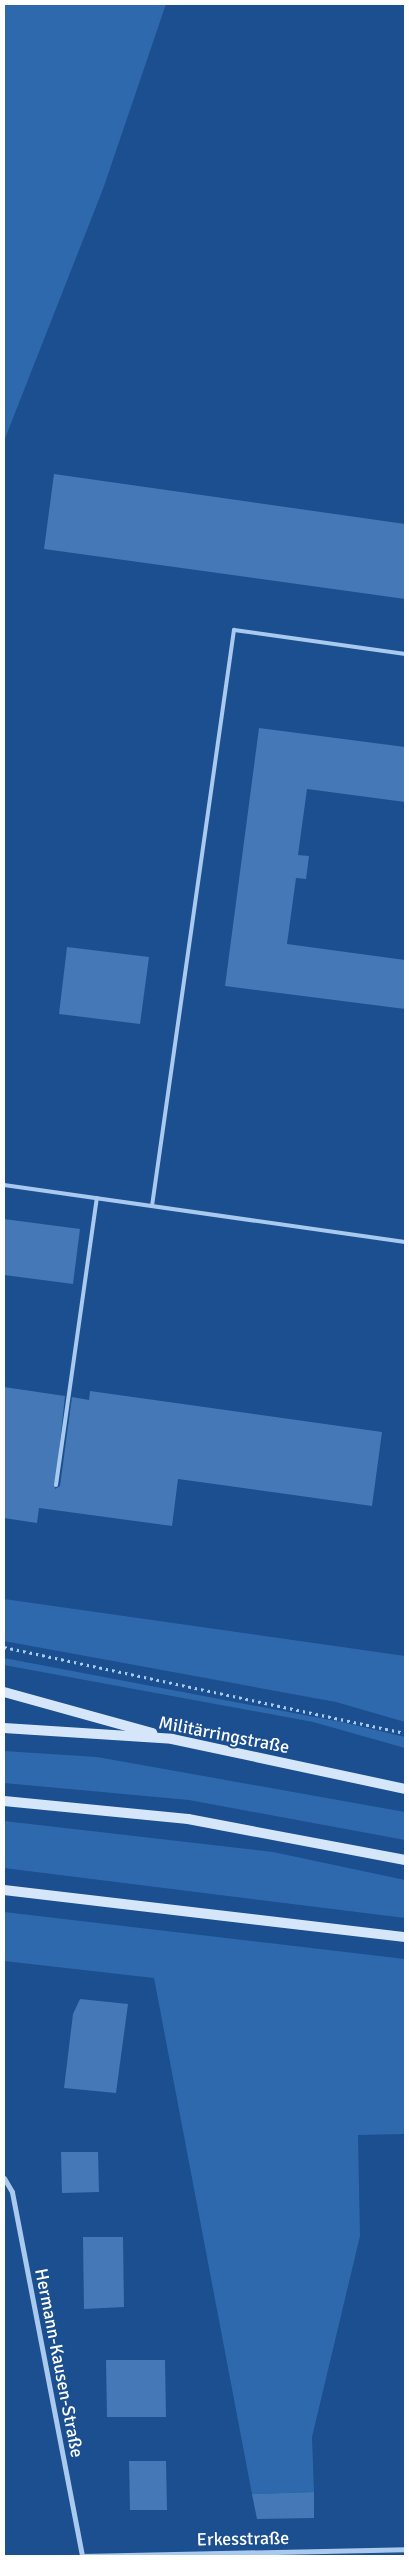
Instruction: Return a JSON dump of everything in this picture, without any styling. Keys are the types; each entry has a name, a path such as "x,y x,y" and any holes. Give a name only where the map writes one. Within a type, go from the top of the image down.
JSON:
{"main road":[{"path":"4,1692 172,1738"},
{"name":"Militärringstraße","path":"4,1728 172,1738 405,1789"},
{"path":"4,1802 188,1819 405,1860"},
{"path":"4,1890 405,1938"}],"street":[{"name":"Hermann-Kausen-Straße","path":"4,2178 12,2192 82,2556"},
{"name":"Erkesstraße","path":"82,2556 405,2549"}],"lane":[{"path":"152,1206 234,630 405,654"},
{"path":"4,1185 405,1242"},
{"path":"56,1486 97,1198"}],"path":[{"path":"4,1648 405,1733"}],"shaded area":[{"path":"4,4 166,4 103,189 4,441"},
{"path":"4,1599 405,1656 405,1722 336,1702 4,1641"},
{"path":"4,1658 346,1723 405,1737 405,1748 313,1722 4,1665"},
{"path":"4,1751 97,1757 405,1812 405,1840 189,1800 4,1783"},
{"path":"4,1821 273,1852 405,1880 405,1918 4,1868"},
{"path":"4,1912 405,1959 405,2134 358,2135 360,2236 312,2437 314,2492 252,2494 154,1978 4,1961"}],"building":[{"path":"54,474 405,524 405,599 44,549"},
{"path":"259,728 405,747 405,802 307,789 298,855 309,856 306,879 296,878 287,944 405,960 405,1009 225,986"},
{"path":"67,947 149,957 140,1024 59,1014"},
{"path":"4,1219 80,1229 73,1284 4,1275"},
{"path":"4,1387 65,1396 55,1489 60,1486 72,1397 89,1400 90,1391 382,1432 372,1506 178,1479 172,1526 39,1508 37,1523 4,1518"},
{"path":"80,1999 128,2004 116,2093 64,2088 73,2014"},
{"path":"61,2152 98,2152 99,2192 62,2193"},
{"path":"83,2237 123,2237 124,2307 84,2309"},
{"path":"106,2360 165,2360 166,2417 107,2417"},
{"path":"129,2461 166,2461 167,2510 130,2510"},
{"path":"314,2492 314,2518 257,2519 252,2494"}]}
